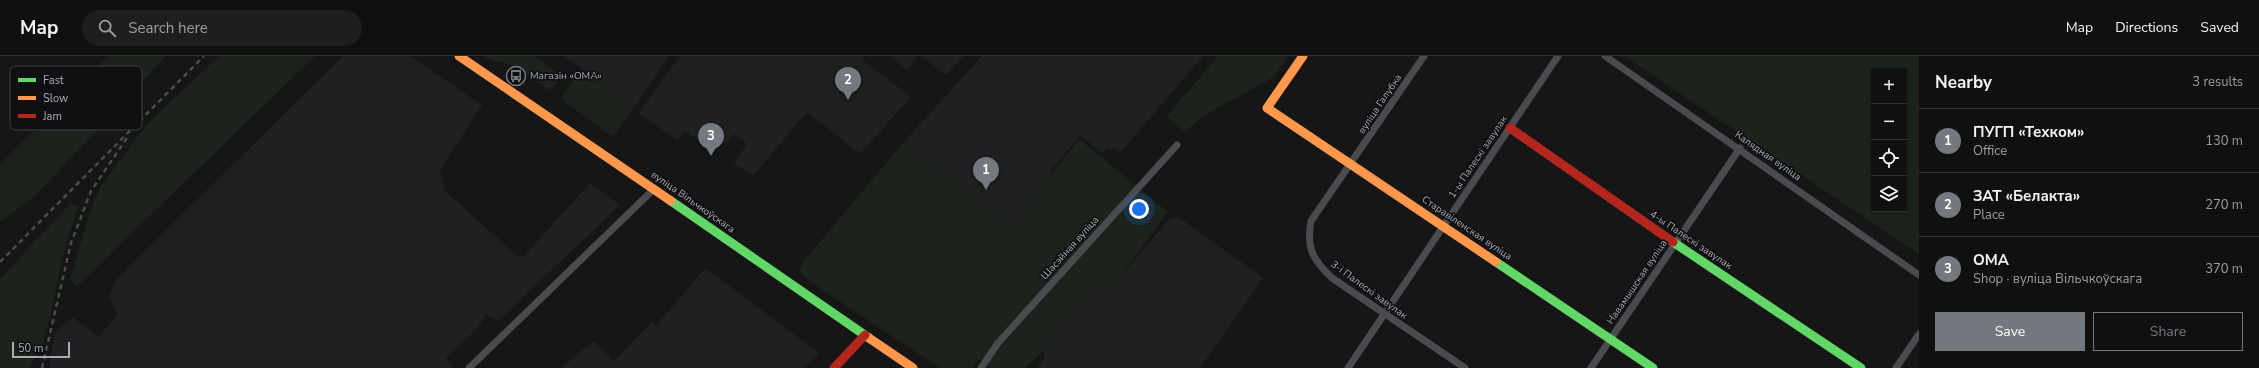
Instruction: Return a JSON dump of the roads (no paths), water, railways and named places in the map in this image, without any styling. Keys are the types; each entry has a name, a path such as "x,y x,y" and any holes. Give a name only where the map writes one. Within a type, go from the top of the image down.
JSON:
{"street":[{"name":"вуліца Вільчкоўскага","path":"459,56 654,188 913,368"},
{"name":"Старавіленская вуліца","path":"1303,56 1267,108 1653,368"},
{"name":"вуліца Галубка","path":"1352,164 1424,56"},
{"name":"1-ы Палескі завулак","path":"1348,368 1558,56"},
{"name":"Калядная вуліца","path":"1605,56 1740,148 1919,275"},
{"name":"4-ы Палескі завулак","path":"1510,128 1675,243 1861,368"},
{"name":"Шасэйная вуліца","path":"981,368 998,343 1177,145"},
{"name":"Навамышская вуліца","path":"1590,368 1740,148"},
{"name":"3-і Палескі завулак","path":"1352,164 1311,221 1308,234 1311,250 1317,264 1332,278 1465,368"},
{"path":"469,368 654,188"},
{"path":"834,368 865,334"},
{"path":"1896,368 1919,334"}],"railway":[{"path":"142,119 204,56"},
{"path":"0,262 131,130"},
{"path":"42,368 71,243 91,191 127,138"}],"place":[{"name":"Магазін «ОМА»","path":"516,76"},
{"name":"ЗАТ «Белакта»","path":"848,100"},
{"name":"ОМА","path":"711,156"},
{"name":"ПУГП «Техком»","path":"986,190"}]}
